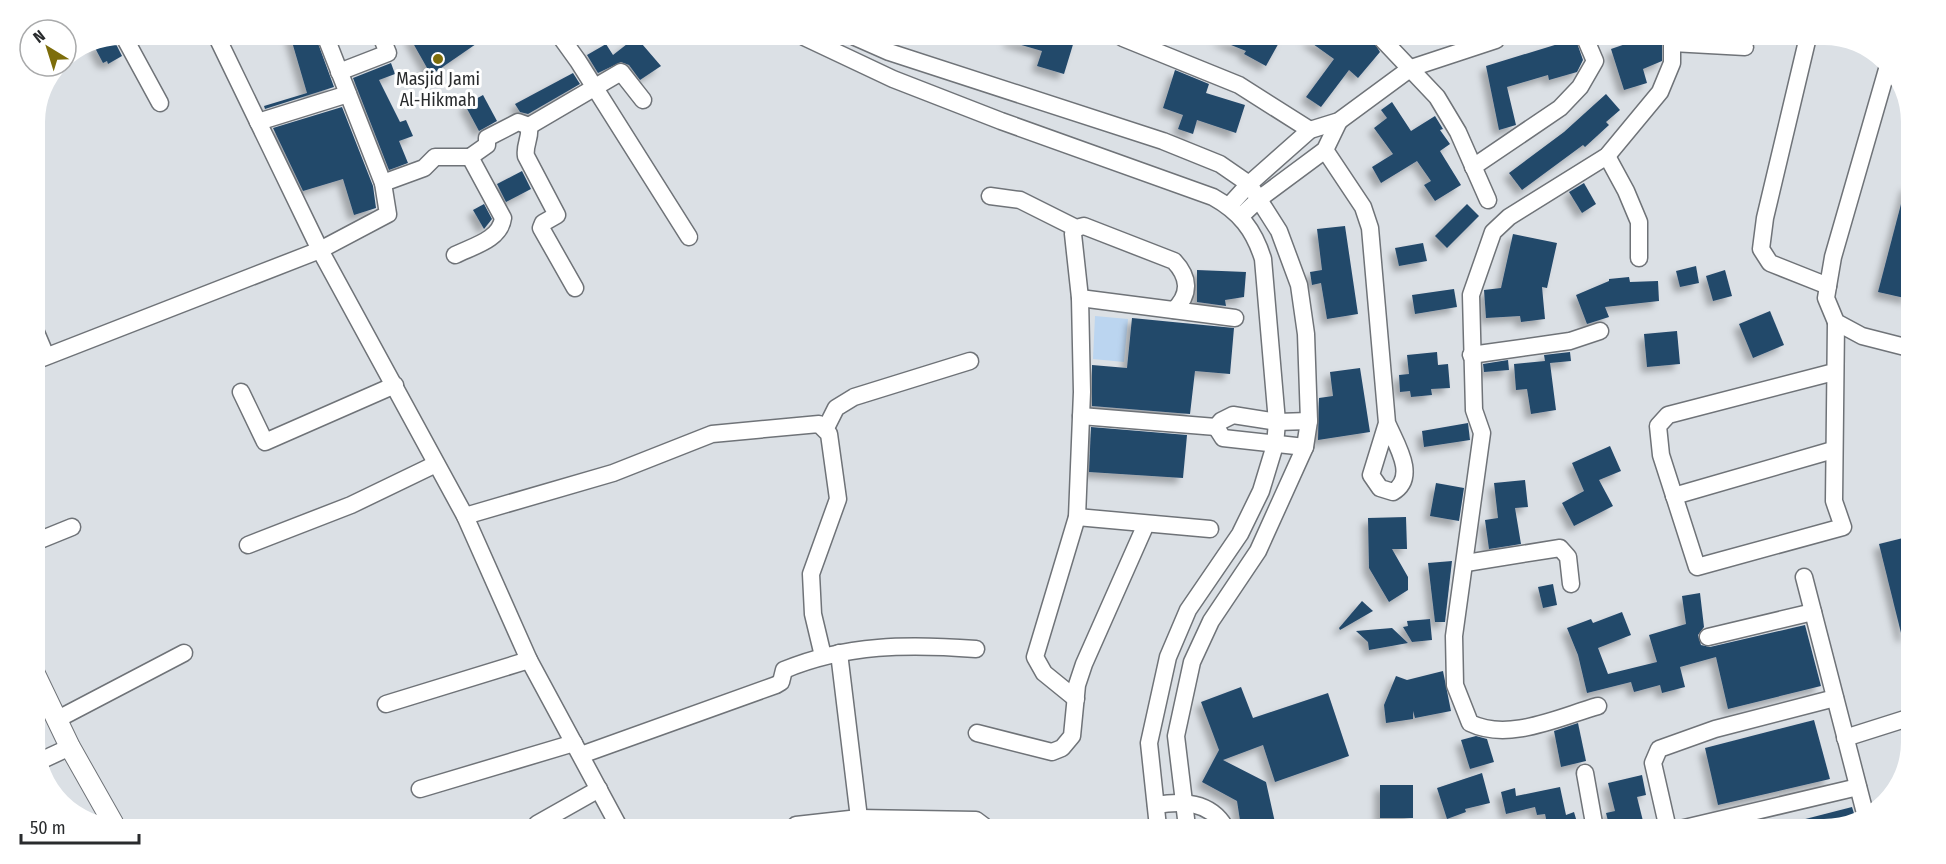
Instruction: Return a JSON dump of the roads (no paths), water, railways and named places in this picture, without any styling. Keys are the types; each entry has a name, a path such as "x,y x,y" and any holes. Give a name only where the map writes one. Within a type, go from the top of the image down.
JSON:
{"main road":[{"path":"45,696 70,747 110,818"}],"street":[{"path":"129,45 160,103"},
{"path":"221,45 320,250 465,516 529,660 615,819"},
{"path":"45,357 320,250 388,214 383,183 329,45"},
{"path":"339,72 388,53 385,45"},
{"path":"566,45 689,237"},
{"path":"821,45 893,79 1001,121 1195,189 1235,211 1257,240 1263,259 1277,422 1275,445 1261,491 1240,534 1188,610 1168,657 1149,743 1157,819"},
{"path":"873,45 1163,141 1220,164 1249,184 1279,231 1299,285 1306,334 1310,421 1305,447 1258,552 1211,621 1192,662 1176,736 1186,819"},
{"path":"1140,45 1239,85 1310,130"},
{"path":"1388,45 1437,97 1458,132 1488,200"},
{"path":"1235,211 1249,184 1310,130 1339,121 1411,68 1481,45"},
{"path":"1473,167 1560,108 1580,87 1595,61 1588,45"},
{"path":"1598,706 1513,730 1485,730 1470,723 1455,685 1454,636 1466,563 1482,433 1474,410 1471,295 1493,232 1509,217 1607,156 1660,92 1672,63 1672,45"},
{"path":"1716,45 1745,47"},
{"path":"1806,45 1765,218 1761,249 1770,263 1828,286"},
{"path":"383,183 424,168 435,157 470,157 487,145 487,138 518,122 529,126 621,72 643,100"},
{"path":"1834,372 1668,415 1658,426 1661,455 1697,567 1843,527 1834,501 1836,322 1826,298 1833,257 1885,76"},
{"path":"258,122 348,94"},
{"path":"1235,211 1259,199 1325,150 1339,121"},
{"path":"529,126 531,135 525,149 526,156 557,215 543,223 542,228 575,288"},
{"path":"1325,150 1368,216 1388,423"},
{"path":"1607,156 1626,191 1639,222 1639,258"},
{"path":"455,255 496,235 503,218 470,157"},
{"path":"990,196 1020,200 1076,228 1084,226 1174,261 1183,271 1187,288 1183,302 1174,310"},
{"path":"1076,228 1073,234 1080,298 1081,416 1077,517 1035,657 1044,673 1076,699"},
{"path":"1080,298 1235,318"},
{"path":"1836,322 1862,336 1901,346"},
{"path":"1471,355 1570,341 1600,331"},
{"path":"826,428 836,408 854,397 970,361"},
{"path":"241,392 265,442 395,385"},
{"path":"1216,427 1221,421 1233,415 1277,422 1310,421"},
{"path":"1081,416 1216,427"},
{"path":"465,516 613,473 712,434 819,424 826,428 829,434 838,499 811,574 813,614 831,655 859,818"},
{"path":"1216,427 1223,438 1305,447"},
{"path":"1674,496 1833,450"},
{"path":"248,545 351,505 436,464"},
{"path":"1077,517 1210,529"},
{"path":"977,733 1055,752 1066,745 1072,736 1077,685 1084,664 1146,524"},
{"path":"45,538 72,527"},
{"path":"1466,563 1560,548 1568,557 1572,584"},
{"path":"1804,577 1864,808"},
{"path":"1708,637 1813,612"},
{"path":"420,789 578,749 776,685 781,682 784,670 831,655 869,647 915,645 976,650"},
{"path":"56,720 184,653"},
{"path":"386,704 529,660"},
{"path":"1666,819 1653,763 1659,749 1715,729 1835,698"},
{"path":"1845,738 1901,720"},
{"path":"47,758 70,747"},
{"path":"1585,773 1593,819"},
{"path":"1722,819 1858,787"},
{"path":"546,819 599,789"},
{"path":"1156,805 1183,801 1211,812 1218,819"},
{"path":"850,819 918,819"}],"place":[{"name":"Masjid Jami Al-Hikmah","path":"438,59"}]}
